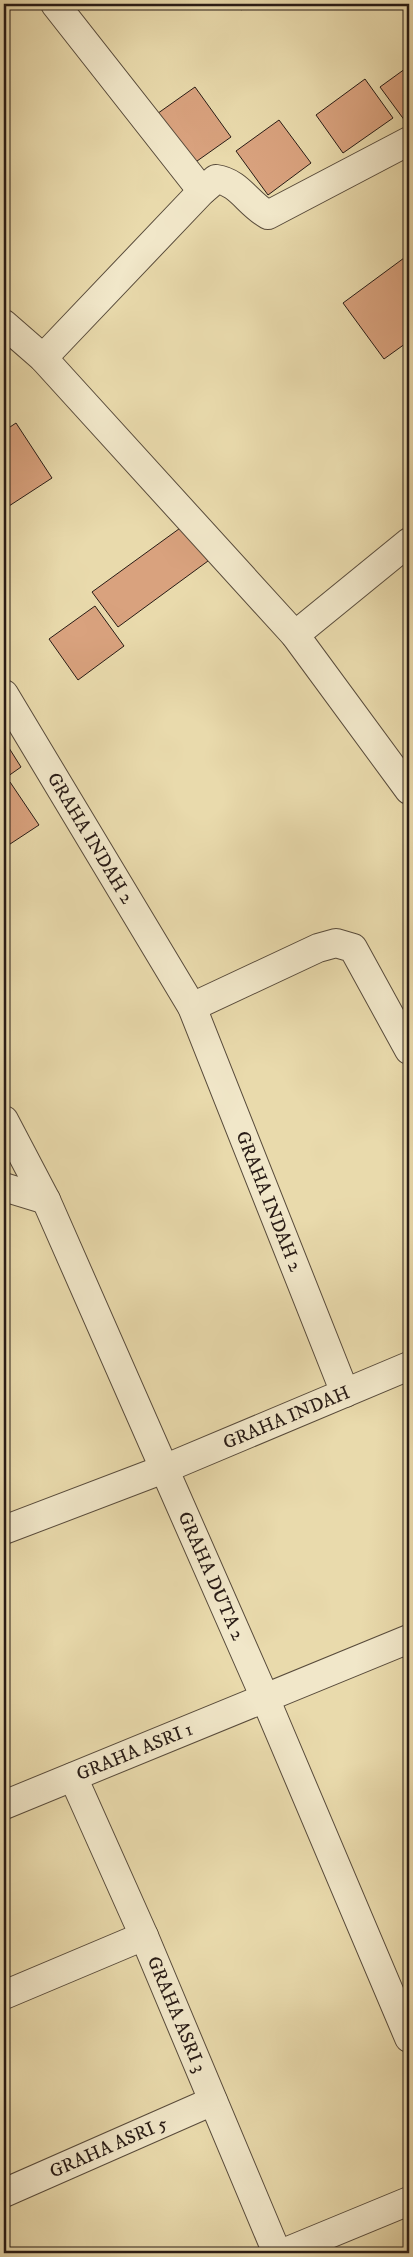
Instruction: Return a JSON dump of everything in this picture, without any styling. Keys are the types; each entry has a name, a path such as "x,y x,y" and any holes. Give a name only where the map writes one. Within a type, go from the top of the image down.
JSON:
{"street":[{"path":"55,4 202,191"},
{"path":"43,358 202,191 216,179 231,182 258,210 268,215 409,141"},
{"path":"4,324 43,358 295,635 409,790"},
{"path":"295,635 409,542"},
{"name":"GRAHA INDAH 2","path":"4,694 192,1008 345,1393"},
{"path":"192,1008 318,948 336,943 353,948 409,1050"},
{"name":"GRAHA DUTA 2","path":"4,1120 46,1200 265,1698 409,2038"},
{"path":"4,1187 46,1200"},
{"name":"GRAHA INDAH","path":"4,1530 164,1469 409,1366"},
{"name":"GRAHA ASRI 1","path":"4,1805 409,1639"},
{"name":"GRAHA ASRI 3","path":"73,1777 144,1936 277,2253"},
{"path":"4,1995 144,1936"},
{"name":"GRAHA ASRI 5","path":"4,2193 213,2100"},
{"path":"283,2253 409,2200"}],"building":[{"path":"237,4 250,4 241,10"},
{"path":"409,66 409,124 408,125 380,87"},
{"path":"365,79 393,118 343,153 316,115"},
{"path":"195,87 231,137 190,166 154,116"},
{"path":"279,120 311,163 268,195 236,151"},
{"path":"404,258 409,265 409,341 384,359 343,303"},
{"path":"16,423 52,478 9,506 4,498 4,431"},
{"path":"183,526 208,561 118,627 92,592"},
{"path":"95,606 124,646 78,680 49,639"},
{"path":"4,740 21,767 4,779"},
{"path":"10,782 39,825 4,848 4,787"}]}
